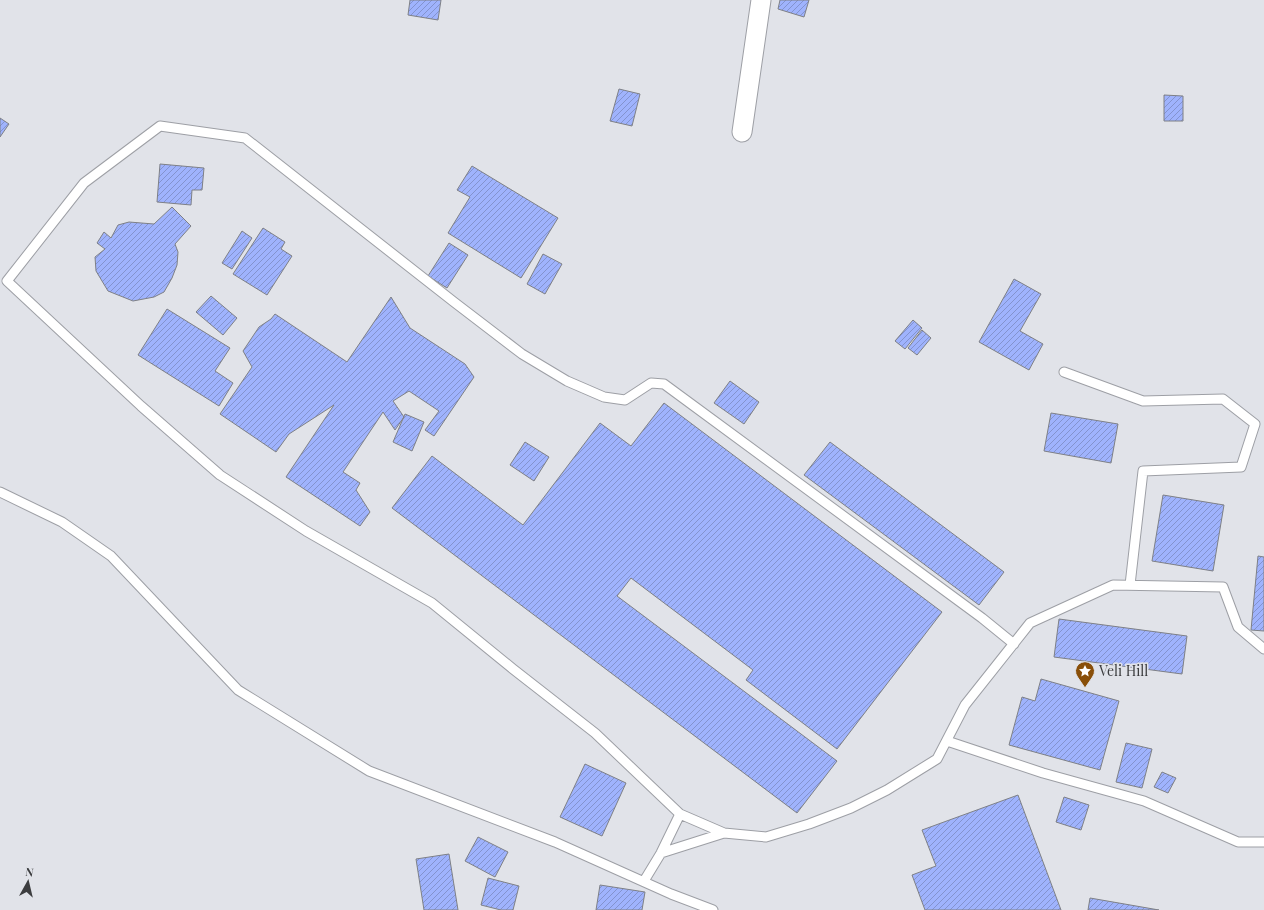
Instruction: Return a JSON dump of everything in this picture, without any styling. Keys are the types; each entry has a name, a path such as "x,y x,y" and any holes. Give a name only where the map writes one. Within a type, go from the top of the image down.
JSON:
{"street":[{"path":"742,132 761,0"}],"lane":[{"path":"1014,644 664,384 651,383 625,400 604,397 567,381 522,354 245,138 160,126 84,184 7,281 141,406 220,475 306,531 432,603 595,733 680,814 724,833 766,837 808,824 851,808 887,790 937,759 965,705 1014,644 1030,623 1113,585 1223,587 1238,627 1264,649"},
{"path":"1064,372 1143,401 1223,399 1255,424 1242,467 1143,471 1130,585"},
{"path":"0,492 62,522 111,556 238,690 369,771 555,842 712,910"},
{"path":"946,741 1043,773 1144,801 1238,842 1264,842"},
{"path":"644,881 661,853 680,814"},
{"path":"661,853 724,833"}],"building":[{"path":"410,0 441,0 438,20 408,15"},
{"path":"780,0 809,0 804,17 778,9"},
{"path":"619,89 640,94 632,126 610,121"},
{"path":"1164,95 1183,96 1183,121 1164,121"},
{"path":"0,118 9,124 0,137"},
{"path":"160,164 204,168 202,190 192,190 191,205 157,202"},
{"path":"472,166 558,218 521,278 448,233 470,197 457,190"},
{"path":"172,207 191,226 175,244 178,252 177,265 164,292 154,297 133,301 108,291 96,271 95,257 105,249 97,243 104,232 111,238 118,225 129,222 154,224"},
{"path":"263,228 285,242 281,249 292,256 267,295 233,274"},
{"path":"242,231 252,238 232,269 222,263"},
{"path":"449,243 468,255 447,288 428,276"},
{"path":"543,254 562,264 545,294 527,284"},
{"path":"1014,279 1041,294 1020,331 1043,344 1029,370 979,342"},
{"path":"211,296 237,318 223,335 196,312"},
{"path":"391,297 410,328 465,364 474,377 434,436 425,430 439,411 409,391 393,401 404,417 395,430 383,412 343,472 360,483 356,490 370,512 360,526 286,477 334,405 289,434 276,452 220,414 252,367 243,351 259,327 271,319 275,314 347,362"},
{"path":"167,309 230,348 215,371 233,383 219,406 138,355"},
{"path":"913,320 922,328 905,349 895,341"},
{"path":"922,330 931,338 917,355 908,348"},
{"path":"730,381 759,402 744,424 714,403"},
{"path":"664,403 942,612 837,749 746,680 753,670 631,578 617,596 837,761 797,813 392,508 432,456 523,525 600,423 631,446"},
{"path":"1051,413 1118,424 1111,463 1044,451"},
{"path":"405,414 424,422 412,451 393,442"},
{"path":"525,442 549,457 534,481 510,465"},
{"path":"830,442 1004,572 979,605 804,475"},
{"path":"1163,495 1224,505 1213,571 1152,561"},
{"path":"1258,556 1264,557 1264,631 1251,630"},
{"path":"1059,619 1187,636 1182,674 1054,657"},
{"path":"1041,679 1119,701 1100,770 1009,745 1022,697 1035,701"},
{"path":"1126,743 1152,749 1142,788 1116,782"},
{"path":"585,764 626,783 602,836 560,817"},
{"path":"1162,772 1176,778 1168,793 1154,787"},
{"path":"1018,795 1061,910 925,910 912,875 936,866 922,830"},
{"path":"1064,797 1089,805 1081,830 1056,822"},
{"path":"478,837 508,852 495,877 465,861"},
{"path":"449,854 458,910 424,910 416,859"},
{"path":"488,878 519,886 513,910 501,910 481,905"},
{"path":"600,885 645,892 642,910 596,910"},
{"path":"1090,898 1159,910 1088,910"}],"place":[{"name":"Veli Hill","path":"1085,688"}]}
